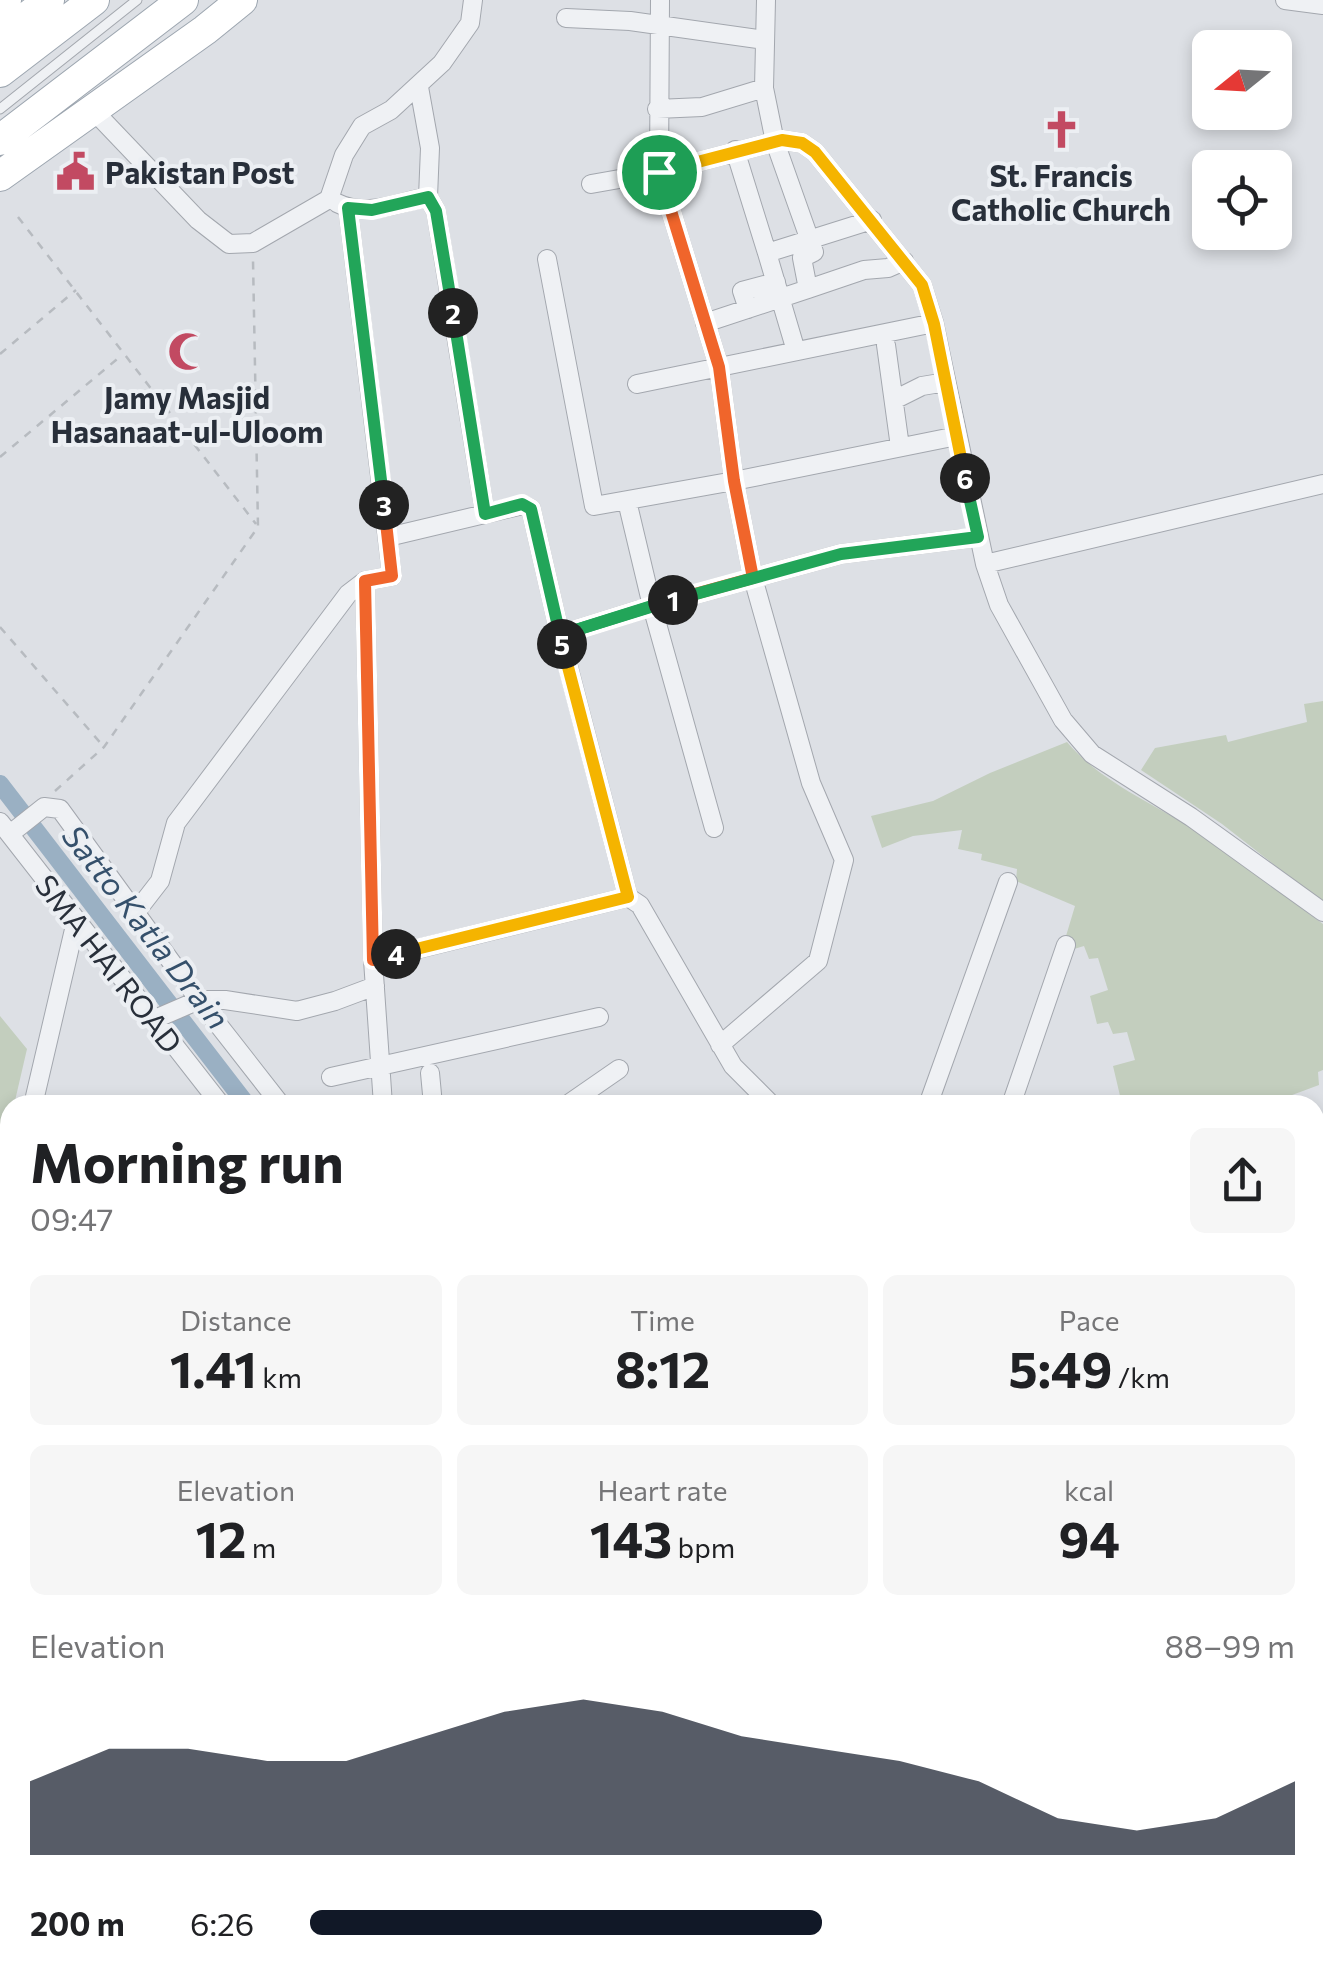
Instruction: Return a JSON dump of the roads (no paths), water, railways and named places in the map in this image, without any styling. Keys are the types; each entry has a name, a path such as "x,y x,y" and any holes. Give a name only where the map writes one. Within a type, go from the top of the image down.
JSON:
{"main road":[{"path":"0,38 49,0"},
{"path":"0,72 94,0"},
{"path":"0,140 183,0"},
{"path":"0,176 242,0"}],"street":[{"path":"93,110 198,220 229,244 253,243 329,199 344,156 362,126 391,110 442,64 470,23 474,0"},
{"path":"660,0 659,172 719,367 734,481 753,578 810,783 844,860 818,960 720,1045"},
{"path":"766,0 764,88 775,142 814,252 802,258 808,289"},
{"path":"1285,0 1323,5"},
{"path":"566,18 630,21 764,40"},
{"path":"420,87 430,148 428,197 436,211 485,514"},
{"path":"657,109 702,107 764,88"},
{"path":"591,184 659,172 775,142 802,143 815,152 922,285 934,324 985,564 1015,636 1075,738 1092,754 1190,817 1323,912"},
{"path":"735,150 796,352"},
{"path":"329,199 348,208 372,210 428,197"},
{"path":"136,912 160,881 176,823 348,594 365,581 392,576 348,208"},
{"path":"767,252 872,220"},
{"path":"547,259 594,506 957,436"},
{"path":"705,323 748,310 779,291 808,289 864,270 904,262"},
{"path":"637,384 934,324"},
{"path":"886,345 900,447"},
{"path":"894,400 922,386 946,382"},
{"path":"985,564 1323,484"},
{"path":"627,501 714,828"},
{"path":"388,537 522,504 531,509 628,897 640,905 733,1066 762,1095"},
{"path":"560,635 841,554 978,537"},
{"path":"365,581 373,960 382,1095"},
{"path":"9,828 44,807 60,809 136,912 192,1002 272,1095"},
{"name":"SMA HAI ROAD","path":"9,828 76,921 160,1017 214,1095"},
{"path":"932,1095 1008,882"},
{"path":"373,960 628,897"},
{"path":"35,1095 76,921"},
{"path":"1014,1095 1066,945"},
{"path":"160,1017 192,1002 236,1002 296,1011 375,986"},
{"path":"331,1077 599,1017"},
{"path":"581,1095 619,1069"},
{"path":"430,1072 432,1095"}],"lane":[{"path":"0,109 137,0"}],"waterway":[{"name":"Satto Katla Drain","path":"0,784 239,1095"}],"place":[{"name":"St. Francis Catholic Church","path":"1061,130"},
{"name":"Pakistan Post","path":"75,171"},
{"name":"Jamy Masjid Hasanaat-ul-Uloom","path":"187,352"}]}
